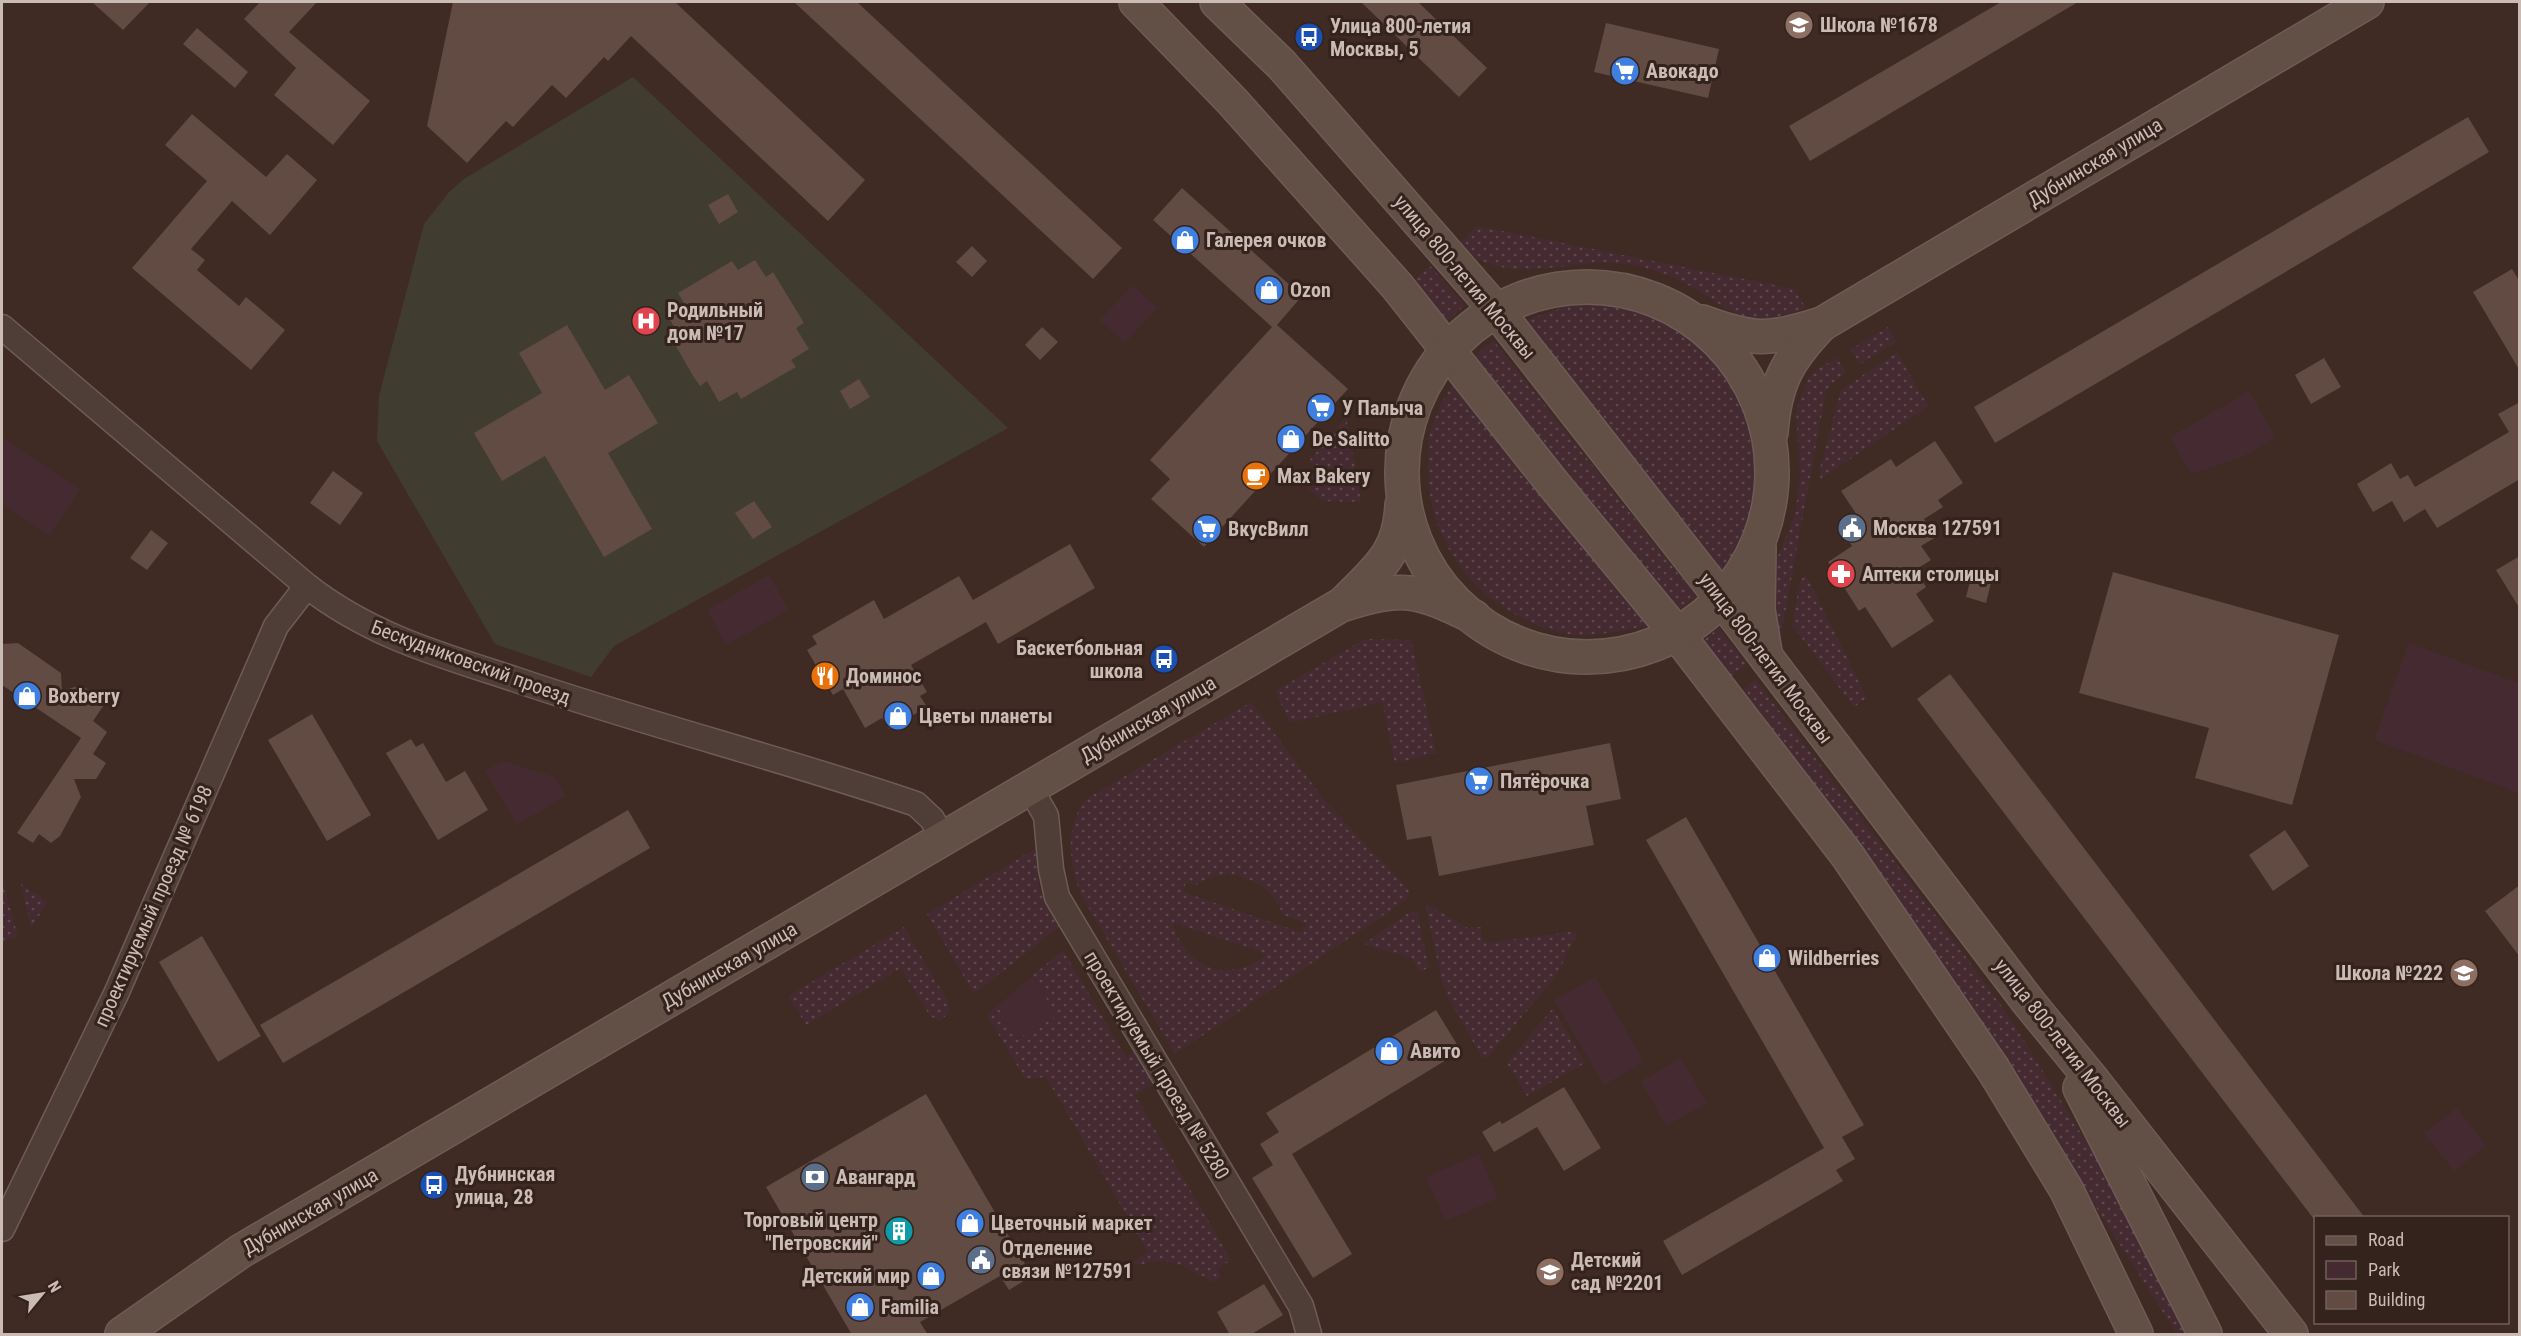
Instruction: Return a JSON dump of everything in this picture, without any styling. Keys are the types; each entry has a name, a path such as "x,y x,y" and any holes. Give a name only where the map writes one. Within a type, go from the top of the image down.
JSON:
{"main road":[{"path":"1136,2 1202,68 1336,215 1448,349 1551,481 1677,634 1847,855 1993,1069 2066,1189 2160,1335"},
{"name":"улица 800-летия Москвы","path":"1217,2 1281,64 1496,310 1722,599 1766,660 2030,1004 2094,1082 2291,1335"},
{"name":"Дубнинская улица","path":"1689,317 1744,336 1763,338 1782,336 1822,324 2367,2"},
{"path":"1594,286 1644,295 1689,317 1709,332 1742,371 1764,416 1770,441 1771,492 1759,541 1748,564 1722,599 1699,620 1677,634 1654,645 1605,656 1580,657 1530,648 1507,639 1473,617 1449,595 1432,573 1410,527 1402,491 1403,452 1407,427 1426,380 1448,349 1476,323 1496,310 1544,291 1594,286"},
{"name":"Дубнинская улица","path":"1770,441 1772,412 1786,369 1798,349 1822,324"},
{"name":"Дубнинская улица","path":"122,1335 241,1251 1341,605 1380,567 1395,546 1401,525 1402,491"},
{"path":"1759,541 1758,610 1766,660"},
{"name":"Дубнинская улица","path":"1341,605 1385,592 1408,591 1432,597 1473,617"},
{"path":"2030,1004 2082,1092 2205,1335"},
{"path":"2066,1189 2136,1335"}],"street":[{"name":"Бескудниковский проезд","path":"2,327 307,586 340,611 378,632 562,696 916,804 932,819 943,839"},
{"name":"проектируемый проезд № 6198","path":"2,1229 141,938 276,626 307,586"},
{"name":"проектируемый проезд № 5280","path":"1030,788 1046,816 1051,869 1057,897 1301,1306 1309,1335"}],"shaded area":[{"name":"Родильный дом №17","path":"633,77 1008,428 614,646 591,677 495,644 377,441 379,396 424,224 449,192 464,179"}],"green space":[{"path":"1477,226 1794,289 1806,308 1773,318 1760,319 1744,316 1727,309 1675,278 1633,265 1588,264 1541,269 1497,266 1477,258 1459,243"},
{"path":"1430,266 1465,305 1446,322 1411,283"},
{"path":"1133,285 1157,308 1125,343 1100,320"},
{"path":"1595,304 1632,309 1666,321 1696,339 1721,362 1740,390 1753,423 1759,458 1757,496 1744,537 1721,574 1526,320 1568,306"},
{"path":"1888,327 1896,342 1860,364 1851,349"},
{"path":"1493,340 1696,596 1676,612 1475,356"},
{"path":"1897,352 1928,406 1821,479 1819,472 1841,390"},
{"path":"1837,358 1846,373 1826,391 1780,640 1770,622 1774,566 1795,515 1800,478 1796,410 1807,380 1817,369"},
{"path":"1455,380 1653,624 1598,634 1573,635 1558,632 1530,622 1502,606 1466,574 1441,533 1433,510 1429,486 1430,433 1438,410"},
{"path":"2249,391 2276,438 2242,457 2191,474 2170,437"},
{"path":"1346,417 1361,502 1322,501 1304,484 1317,468 1309,461"},
{"path":"2,437 80,489 49,535 2,504"},
{"path":"769,575 789,610 726,645 707,610"},
{"path":"1806,575 1867,698 1854,707 1792,625 1800,581"},
{"path":"1719,628 1747,664 1730,677 1702,641"},
{"path":"1365,639 1411,640 1436,753 1395,763 1382,702 1290,723 1275,691"},
{"path":"2409,643 2519,683 2519,793 2374,740"},
{"path":"1755,679 1939,920 2010,1018 2131,1215 2191,1334 2177,1334 2037,1115 1740,692"},
{"path":"1251,702 1325,801 1409,890 1409,898 1175,1054 1081,895 1074,870 1071,846 1074,821 1086,799","holes":["1231,874 1263,887 1275,899 1283,915 1306,923 1303,933 1183,892 1186,882 1196,885 1212,877","1174,923 1267,954 1239,969 1211,968 1199,962 1188,952 1179,940"]},
{"path":"502,761 555,777 566,796 517,825 485,771"},
{"path":"1036,848 1039,889 1060,926 974,994 927,914"},
{"path":"2,878 18,937 3,942 2,942"},
{"path":"21,884 48,902 31,928"},
{"path":"1425,903 1468,928 1481,927 1481,938 1487,943 1578,931 1557,975 1488,1057 1482,1058 1447,995 1441,978"},
{"path":"1411,911 1417,912 1429,967 1421,972 1411,958 1364,944"},
{"path":"904,927 948,1002 949,1013 940,1021 930,1016 901,968 806,1025 788,996"},
{"path":"1063,950 1126,1057 1137,1051 1155,1083 1135,1095 1231,1260 1217,1269 1221,1277 1214,1282 1174,1263 1159,1261 1131,1263 1148,1252 1046,1077 1025,1079 987,1015 997,1006 1017,1039 1056,1016 1033,975"},
{"path":"1033,975 1056,1016 1017,1039 997,1006"},
{"path":"1595,977 1644,1062 1604,1085 1554,1000"},
{"path":"1553,1008 1585,1063 1527,1096 1507,1063"},
{"path":"1681,1058 1707,1103 1666,1126 1641,1081"},
{"path":"2457,1108 2486,1146 2454,1171 2424,1133"},
{"path":"1479,1154 1498,1198 1446,1221 1426,1177"}],"building":[{"path":"92,2 150,2 123,30"},
{"path":"260,2 317,2 289,32 370,101 333,145 274,95 296,68 244,19"},
{"path":"453,2 675,2 865,180 828,221 631,36 608,61 604,57 566,98 552,85 513,127 506,121 467,163 427,126"},
{"path":"794,2 857,2 1122,248 1093,279"},
{"path":"1361,2 1418,2 1487,68 1459,97"},
{"path":"2001,2 2078,2 1810,161 1789,126"},
{"path":"1606,23 1719,49 1708,98 1594,72"},
{"path":"197,28 248,72 235,88 183,44"},
{"path":"192,114 266,177 287,154 317,180 270,235 232,201 191,249 205,260 197,270 239,306 246,297 285,330 251,370 132,268 207,181 165,145"},
{"path":"2468,117 2489,152 1995,443 1974,407"},
{"path":"1182,188 1302,296 1277,325 1348,389 1204,547 1151,499 1170,479 1150,460 1272,327 1153,220"},
{"path":"728,194 738,212 719,224 708,205"},
{"path":"972,246 987,261 972,277 956,262"},
{"path":"755,260 766,277 773,272 804,323 796,328 809,349 791,360 796,367 741,399 737,392 719,402 707,381 700,386 693,376 669,334 676,330 666,313 684,303 678,293 732,261 738,270"},
{"path":"2512,269 2520,282 2520,371 2473,292"},
{"path":"567,325 605,390 629,375 658,423 608,453 652,529 604,557 545,456 502,481 474,433 542,393 519,353"},
{"path":"1042,327 1058,342 1040,360 1025,345"},
{"path":"2324,358 2341,387 2311,404 2295,375"},
{"path":"859,379 870,397 850,409 840,391"},
{"path":"2520,402 2520,479 2437,528 2425,509 2404,522 2392,501 2373,512 2357,484 2391,463 2400,479 2408,475 2415,487 2509,432 2498,414"},
{"path":"1935,441 1963,483 1938,500 1943,507 1924,519 1936,537 1921,546 1931,560 1915,570 1926,587 1916,594 1934,621 1892,648 1865,607 1859,611 1828,562 1852,546 1839,527 1857,515 1841,491 1891,459 1896,467"},
{"path":"333,471 363,493 340,525 310,503"},
{"path":"754,501 772,527 753,539 735,513"},
{"path":"151,530 168,543 147,570 130,558"},
{"path":"1070,544 1095,588 998,644 986,622 911,665 927,692 920,696 927,707 889,729 882,718 865,728 843,689 833,695 807,650 817,644 812,636 874,600 884,619 959,576 973,600"},
{"path":"2520,556 2520,609 2496,570"},
{"path":"1973,570 1993,575 1986,603 1966,597"},
{"path":"2113,572 2339,635 2292,805 2195,778 2209,728 2079,693"},
{"path":"18,643 61,673 62,691 81,685 106,702 93,721 107,732 93,754 106,763 96,779 74,779 81,797 60,836 51,843 39,834 33,843 17,833 81,738 2,685 2,644"},
{"path":"1950,674 2363,1216 2314,1216 2313,1218 1917,699"},
{"path":"312,714 371,815 327,841 268,740"},
{"path":"411,739 416,747 423,743 446,782 465,771 488,810 438,840 386,753"},
{"path":"1610,743 1621,799 1586,806 1594,845 1439,876 1431,836 1407,840 1396,785"},
{"path":"628,810 650,848 283,1063 260,1025"},
{"path":"1686,817 1864,1125 1842,1137 1855,1159 1836,1170 1843,1181 1682,1275 1663,1241 1824,1148 1646,840"},
{"path":"2285,830 2309,866 2273,891 2249,855"},
{"path":"2520,885 2520,957 2485,911"},
{"path":"202,936 261,1036 218,1062 159,962"},
{"path":"1436,1010 1461,1051 1292,1154 1352,1254 1313,1278 1252,1178 1273,1165 1260,1144 1279,1132 1266,1113"},
{"path":"1564,1087 1601,1148 1564,1171 1537,1127 1494,1152 1482,1132 1500,1121 1502,1124"},
{"name":"Торговый центр \"Петровский\"","path":"926,1094 1032,1276 1009,1290 1000,1276 920,1322 928,1335 852,1335 766,1187"},
{"path":"1264,1284 1283,1315 1250,1335 1230,1335 1217,1312"}],"place":[{"name":"Школа №1678","path":"1799,25"},
{"name":"Улица 800-летия Москвы, 5","path":"1309,37"},
{"name":"Авокадо","path":"1625,71"},
{"name":"Галерея очков","path":"1185,240"},
{"name":"Ozon","path":"1269,290"},
{"name":"Родильный дом №17","path":"646,321"},
{"name":"У Палыча","path":"1321,408"},
{"name":"De Salitto","path":"1291,439"},
{"name":"Max Bakery","path":"1256,476"},
{"name":"Москва 127591","path":"1852,528"},
{"name":"ВкусВилл","path":"1207,529"},
{"name":"Аптеки столицы","path":"1841,574"},
{"name":"Баскетбольная школа","path":"1164,659"},
{"name":"Доминос","path":"825,676"},
{"name":"Boxberry","path":"27,696"},
{"name":"Цветы планеты","path":"898,716"},
{"name":"Пятёрочка","path":"1479,781"},
{"name":"Wildberries","path":"1767,958"},
{"name":"Школа №222","path":"2464,973"},
{"name":"Авито","path":"1389,1051"},
{"name":"Авангард","path":"815,1177"},
{"name":"Дубнинская улица, 28","path":"434,1185"},
{"name":"Цветочный маркет","path":"970,1223"},
{"name":"Торговый центр \"Петровский\"","path":"899,1231"},
{"name":"Отделение связи №127591","path":"981,1260"},
{"name":"Детский сад №2201","path":"1550,1272"},
{"name":"Детский мир","path":"931,1276"},
{"name":"Familia","path":"860,1307"}]}
